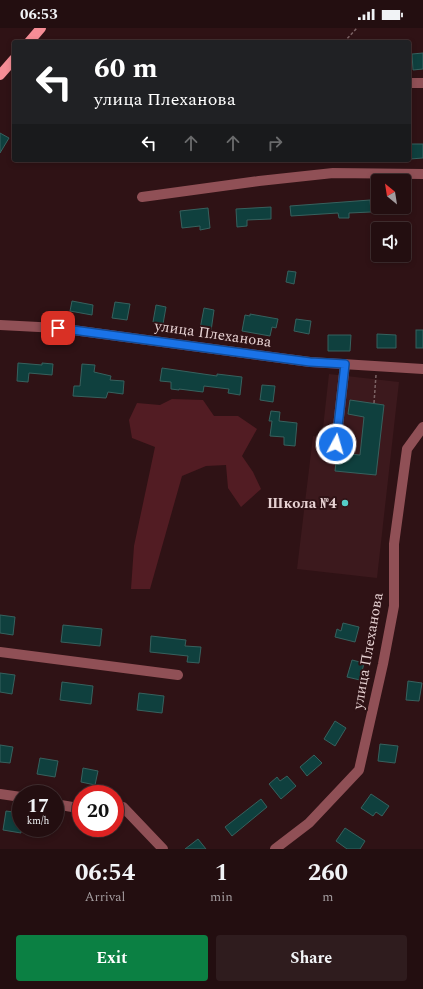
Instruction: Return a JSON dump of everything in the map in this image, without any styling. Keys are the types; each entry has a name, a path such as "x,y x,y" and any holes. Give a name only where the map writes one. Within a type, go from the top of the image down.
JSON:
{"main road":[{"path":"31,40 41,28"},
{"path":"0,75 12,61"}],"street":[{"path":"411,83 423,83"},
{"path":"142,198 333,173 423,174"},
{"name":"улица Плеханова","path":"0,325 58,328 310,362 423,369"},
{"path":"336,444 345,364"},
{"name":"улица Плеханова","path":"275,849 309,823 359,770 383,664 394,606 394,544 407,449 423,427"},
{"path":"0,652 178,675"},
{"path":"0,794 12,796"},
{"path":"124,808 163,849"}],"path":[{"path":"346,40 357,28"},
{"path":"374,403 376,366"}],"shaded area":[{"name":"Школа №4","path":"329,374 399,382 377,578 297,569 313,436 322,437"},
{"path":"172,399 203,400 214,416 238,416 257,429 242,456 253,472 261,489 241,507 228,488 226,465 206,466 182,476 150,589 131,589 134,546 155,447 132,438 129,420 137,403 160,405"}],"building":[{"path":"423,53 423,69 413,70 412,54"},
{"path":"0,133 9,138 0,153"},
{"path":"411,144 423,144 423,158 411,159"},
{"path":"370,200 371,212 349,213 349,218 339,218 338,213 291,216 290,206"},
{"path":"271,207 271,219 247,220 247,226 237,227 236,209"},
{"path":"208,208 210,228 200,230 200,226 182,228 180,211"},
{"path":"288,271 296,272 294,284 286,282"},
{"path":"72,301 93,305 92,315 70,311"},
{"path":"115,302 130,304 127,320 112,318"},
{"path":"156,305 166,307 163,324 153,322"},
{"path":"204,308 214,310 211,331 200,329"},
{"path":"250,314 278,319 276,328 272,327 270,336 242,331 245,315 250,316"},
{"path":"296,319 311,321 309,334 294,331"},
{"path":"416,330 423,330 423,348 416,348"},
{"path":"377,334 396,335 396,348 377,348"},
{"path":"328,335 351,335 350,351 328,351"},
{"path":"18,363 42,365 42,363 53,364 52,375 29,373 28,382 17,381"},
{"path":"82,364 95,365 94,372 111,376 110,380 124,381 123,394 108,392 106,398 73,396 74,386 80,386"},
{"path":"162,368 217,376 217,374 242,377 240,395 228,393 229,389 204,386 203,392 171,389 171,382 160,381"},
{"path":"262,385 275,386 273,402 260,400"},
{"path":"350,400 384,405 376,475 335,471 337,453 360,455 364,417 348,414"},
{"path":"271,411 280,412 279,421 297,423 295,446 284,445 284,437 270,436 272,421 269,421"},
{"path":"0,615 15,617 13,635 0,633"},
{"path":"343,623 359,627 355,642 335,637 337,629 341,631"},
{"path":"63,625 102,629 100,646 61,642"},
{"path":"151,636 186,640 185,646 201,647 199,663 187,662 188,656 150,652"},
{"path":"352,660 364,663 360,680 347,677"},
{"path":"0,673 15,675 12,694 0,692"},
{"path":"408,681 422,683 419,701 406,700"},
{"path":"62,682 93,686 91,704 60,700"},
{"path":"139,693 164,696 162,713 137,710"},
{"path":"335,721 346,728 335,746 324,739"},
{"path":"380,744 398,746 395,763 378,761"},
{"path":"0,745 13,747 10,763 0,762"},
{"path":"314,755 322,763 307,776 300,767"},
{"path":"40,758 58,761 55,777 37,774"},
{"path":"83,768 98,771 95,785 81,782"},
{"path":"287,776 296,786 281,799 269,784 277,777 280,781"},
{"path":"371,794 389,806 382,816 376,812 373,816 361,808"},
{"path":"261,799 267,807 232,836 225,827"},
{"path":"6,811 12,812 12,832 3,830"},
{"path":"345,828 365,841 360,849 347,849 336,841"},
{"path":"198,839 206,849 185,849"}],"place":[{"name":"Школа №4","path":"345,503"}],"route":[{"path":"58,328 310,362 345,364 336,444"}]}
